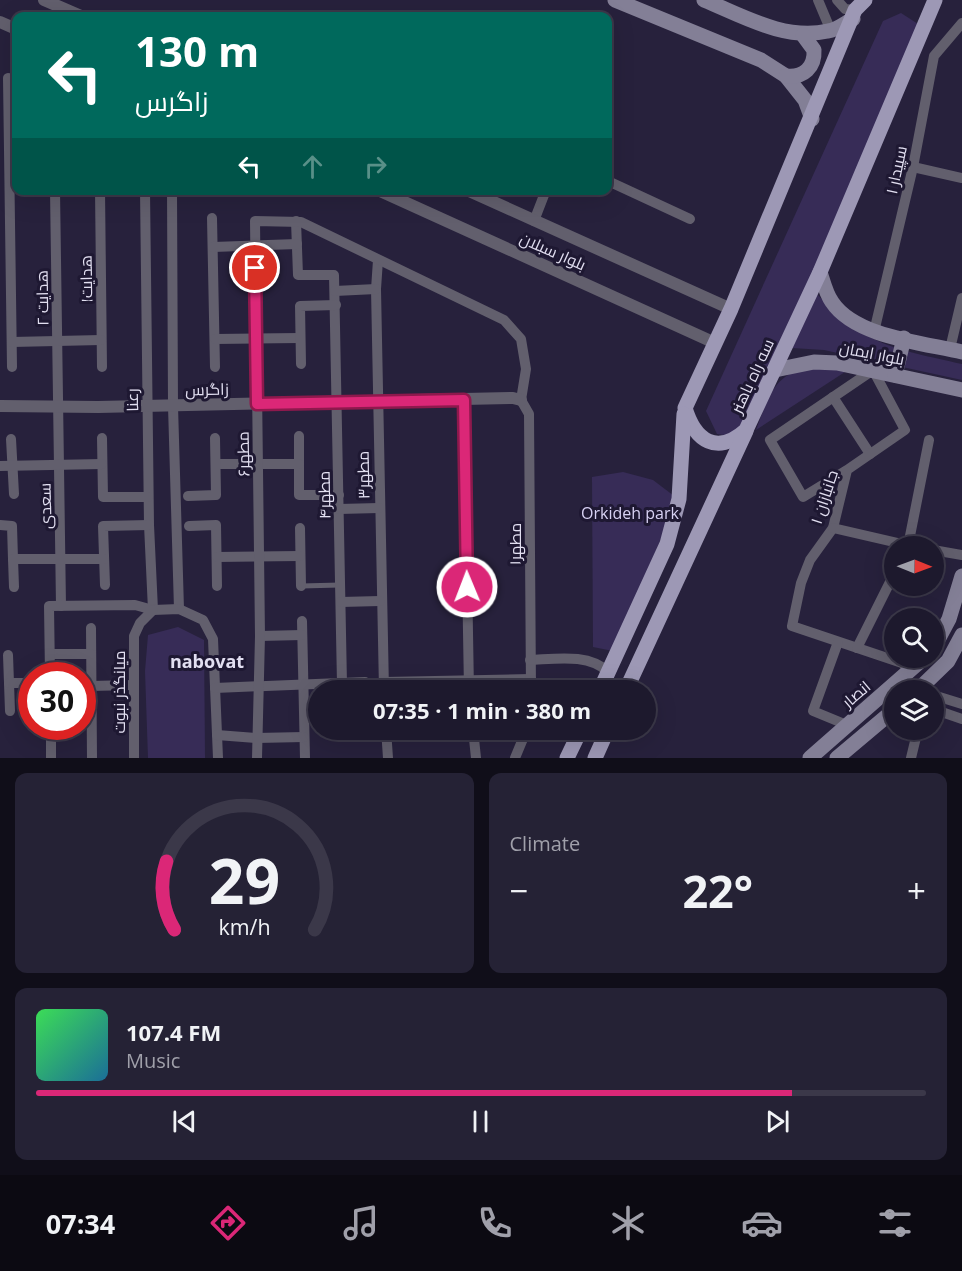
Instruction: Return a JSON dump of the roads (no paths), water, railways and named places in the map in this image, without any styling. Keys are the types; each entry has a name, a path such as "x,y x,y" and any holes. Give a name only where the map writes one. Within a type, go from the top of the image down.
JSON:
{"main road":[{"path":"615,0 761,60 786,76 805,100 812,119"},
{"path":"704,0 774,28 803,35 831,31 858,10"},
{"name":"سه راه باهنر","path":"685,408 690,427 699,438 714,442 729,441 746,430 820,272 935,0"},
{"path":"604,680 668,544 679,499 685,408 731,309 858,10"},
{"path":"786,76 802,75 813,64 814,50 803,35"},
{"name":"بلوار ایمان","path":"820,272 832,303 851,319 874,332 956,350"},
{"path":"895,375 903,338"},
{"name":"بلوار ایمان","path":"775,370 814,362 837,363 962,390"},
{"path":"631,680 746,430"},
{"path":"944,630 950,619 962,576"},
{"path":"934,680 948,661 962,635"},
{"name":"انصار","path":"905,680 914,668"},
{"path":"911,671 918,680"},
{"name":"انصار","path":"810,758 847,725 884,699"},
{"path":"837,758 884,718"},
{"path":"567,758 576,740"},
{"path":"595,758 603,740"}],"street":[{"path":"44,0 72,12"},
{"path":"818,0 831,31"},
{"path":"837,0 845,9 858,10"},
{"name":"سپیدار ۱","path":"874,332 913,167 934,56 962,23"},
{"path":"8,78 12,135"},
{"path":"12,154 5,188 5,282 12,342 12,368"},
{"path":"913,167 962,178"},
{"path":"612,184 690,219"},
{"name":"هدایت ۲","path":"55,195 60,406"},
{"name":"هدایت۱","path":"100,195 102,367"},
{"name":"رعنا","path":"145,195 148,497 153,610"},
{"path":"172,195 173,406 179,609"},
{"name":"بلوار سبلان","path":"389,195 715,343"},
{"name":"بلوار سبلان","path":"478,195 534,221 670,276 731,309"},
{"path":"534,221 544,195"},
{"path":"212,218 215,367"},
{"name":"مطهر۶","path":"257,758 261,636 255,221 296,221"},
{"path":"376,289 335,291 334,275 298,275 296,221 504,320 521,339 526,369 521,400"},
{"path":"213,247 297,244"},
{"name":"مطهر۳","path":"378,260 377,402 380,601 384,680"},
{"name":"مطهر۴","path":"335,291 342,680"},
{"path":"956,350 962,298"},
{"path":"301,364 300,306 336,305"},
{"path":"215,339 300,338"},
{"path":"12,342 101,340"},
{"path":"847,470 803,497 770,440 873,370"},
{"name":"جانبازان ۱","path":"838,642 792,626 801,583 810,560 833,528 847,470 905,430 873,370"},
{"path":"833,397 870,454"},
{"name":"زاگرس","path":"0,406 173,406 513,398 521,400"},
{"path":"464,400 469,680"},
{"name":"مطهر۱","path":"521,400 529,414 531,680"},
{"name":"سعدی","path":"60,406 61,606"},
{"path":"299,436 299,495 339,495"},
{"path":"102,438 103,497 148,497"},
{"path":"188,496 216,495 215,438"},
{"path":"11,439 14,494"},
{"path":"911,536 929,440"},
{"path":"0,466 102,464"},
{"path":"216,464 299,464"},
{"path":"339,509 379,508"},
{"path":"0,525 12,525 14,587"},
{"path":"105,585 103,526 149,525"},
{"path":"189,526 216,525 217,586"},
{"path":"300,528 301,586"},
{"path":"833,528 884,540"},
{"path":"944,552 962,555"},
{"path":"217,557 300,556"},
{"path":"13,559 104,558"},
{"path":"857,648 884,594"},
{"path":"341,602 380,601"},
{"path":"50,662 49,606 135,606 153,610 179,609 203,620 213,639 218,758"},
{"name":"میانگذر نبوت","path":"135,758 134,636 140,623 153,610"},
{"path":"302,621 305,758"},
{"path":"91,628 91,662"},
{"path":"261,636 302,635"},
{"path":"847,725 813,711 838,642 902,663 911,671"},
{"path":"50,654 91,654"},
{"path":"8,655 10,711"},
{"path":"530,660 590,661 602,666 608,672"},
{"path":"9,683 18,683"},
{"path":"96,686 133,685"},
{"path":"215,687 308,686"},
{"path":"944,697 962,704"},
{"path":"944,713 962,719"},
{"path":"217,735 256,738 304,737"},
{"path":"51,740 51,758"},
{"path":"92,740 92,758"},
{"path":"387,740 388,758"},
{"path":"474,740 476,758"},
{"path":"515,758 522,740"},
{"path":"911,758 915,740"}],"lane":[{"path":"301,586 340,585"}],"district":[{"name":"nabovat","path":"207,661"}],"park label":[{"name":"Orkideh park","path":"630,513"}]}
